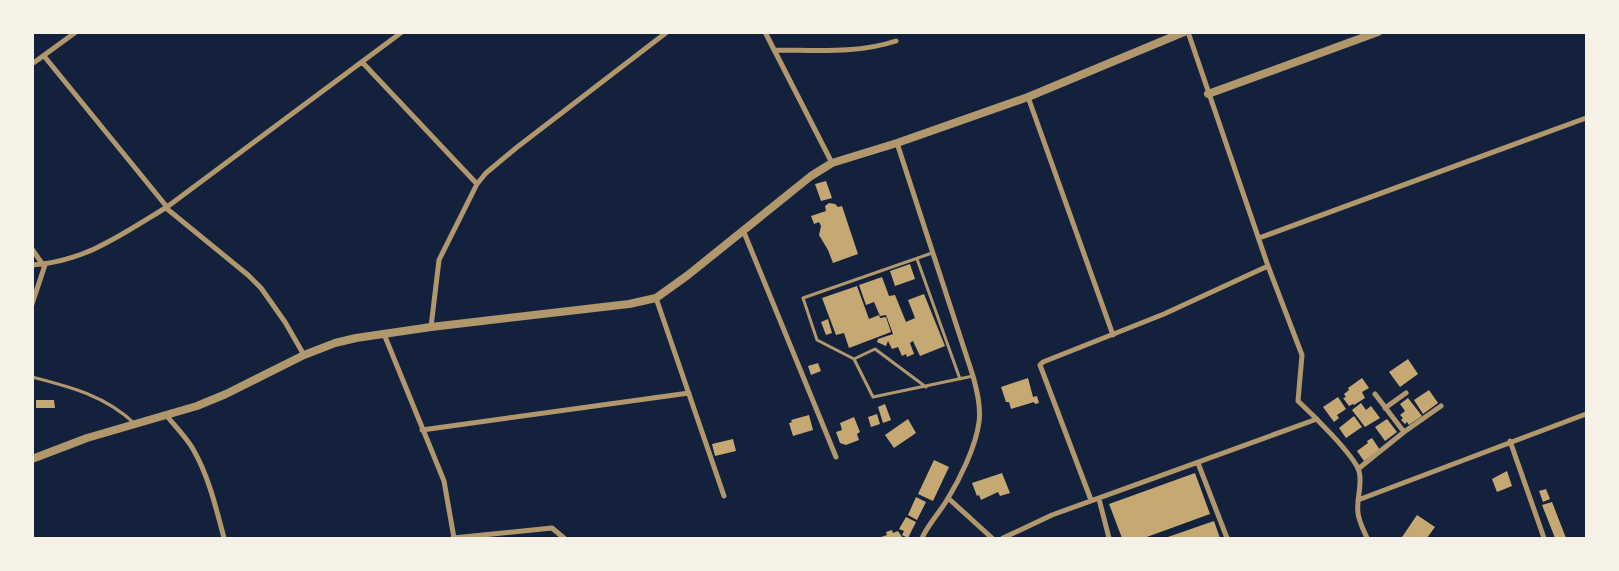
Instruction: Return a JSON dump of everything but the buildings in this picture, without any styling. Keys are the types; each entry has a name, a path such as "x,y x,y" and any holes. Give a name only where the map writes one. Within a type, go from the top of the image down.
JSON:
{"street":[{"path":"32,64 76,32"},
{"path":"32,265 44,265 80,255 129,232 167,207 402,32"},
{"path":"431,327 439,260 477,184 503,158 667,32"},
{"path":"765,32 832,163"},
{"path":"1208,94 1378,32"},
{"path":"32,459 87,438 166,416 226,394 304,355 335,343 431,327 629,304 656,298 688,275 811,176 832,163 897,143 1028,97 1184,33 1208,94 1268,266 1302,355 1298,401 1317,419 1353,460 1358,469 1360,476 1358,513 1367,538"},
{"path":"774,50 848,50 878,47 896,41"},
{"path":"44,56 167,207 261,288 285,322 304,355"},
{"path":"362,62 477,184"},
{"path":"1028,97 1113,336"},
{"path":"1259,238 1586,118"},
{"path":"897,143 973,376 978,395 980,421 961,474 922,538"},
{"path":"743,230 836,457"},
{"path":"32,249 44,265"},
{"path":"32,304 44,265"},
{"path":"1091,500 1040,365 1043,362 1113,336 1268,266"},
{"path":"656,298 724,496"},
{"path":"384,334 444,481 454,538 552,528 564,538"},
{"path":"422,430 689,393"},
{"path":"1385,408 1406,393"},
{"path":"1375,394 1404,432"},
{"path":"1358,469 1404,432 1441,406"},
{"path":"1358,500 1510,441 1586,414"},
{"path":"166,416 192,448 197,458 211,490 222,538"},
{"path":"1003,538 1052,515 1091,500 1099,499 1317,419"},
{"path":"1510,441 1544,538"},
{"path":"1198,463 1227,538"},
{"path":"948,498 992,538"},
{"path":"1099,499 1109,538"}],"lane":[{"path":"932,253 803,298 817,340 854,359 873,397 973,376"},
{"path":"917,258 960,379"},
{"path":"854,359 875,349 927,387"},
{"path":"32,378 88,394 121,411 136,424"}]}
